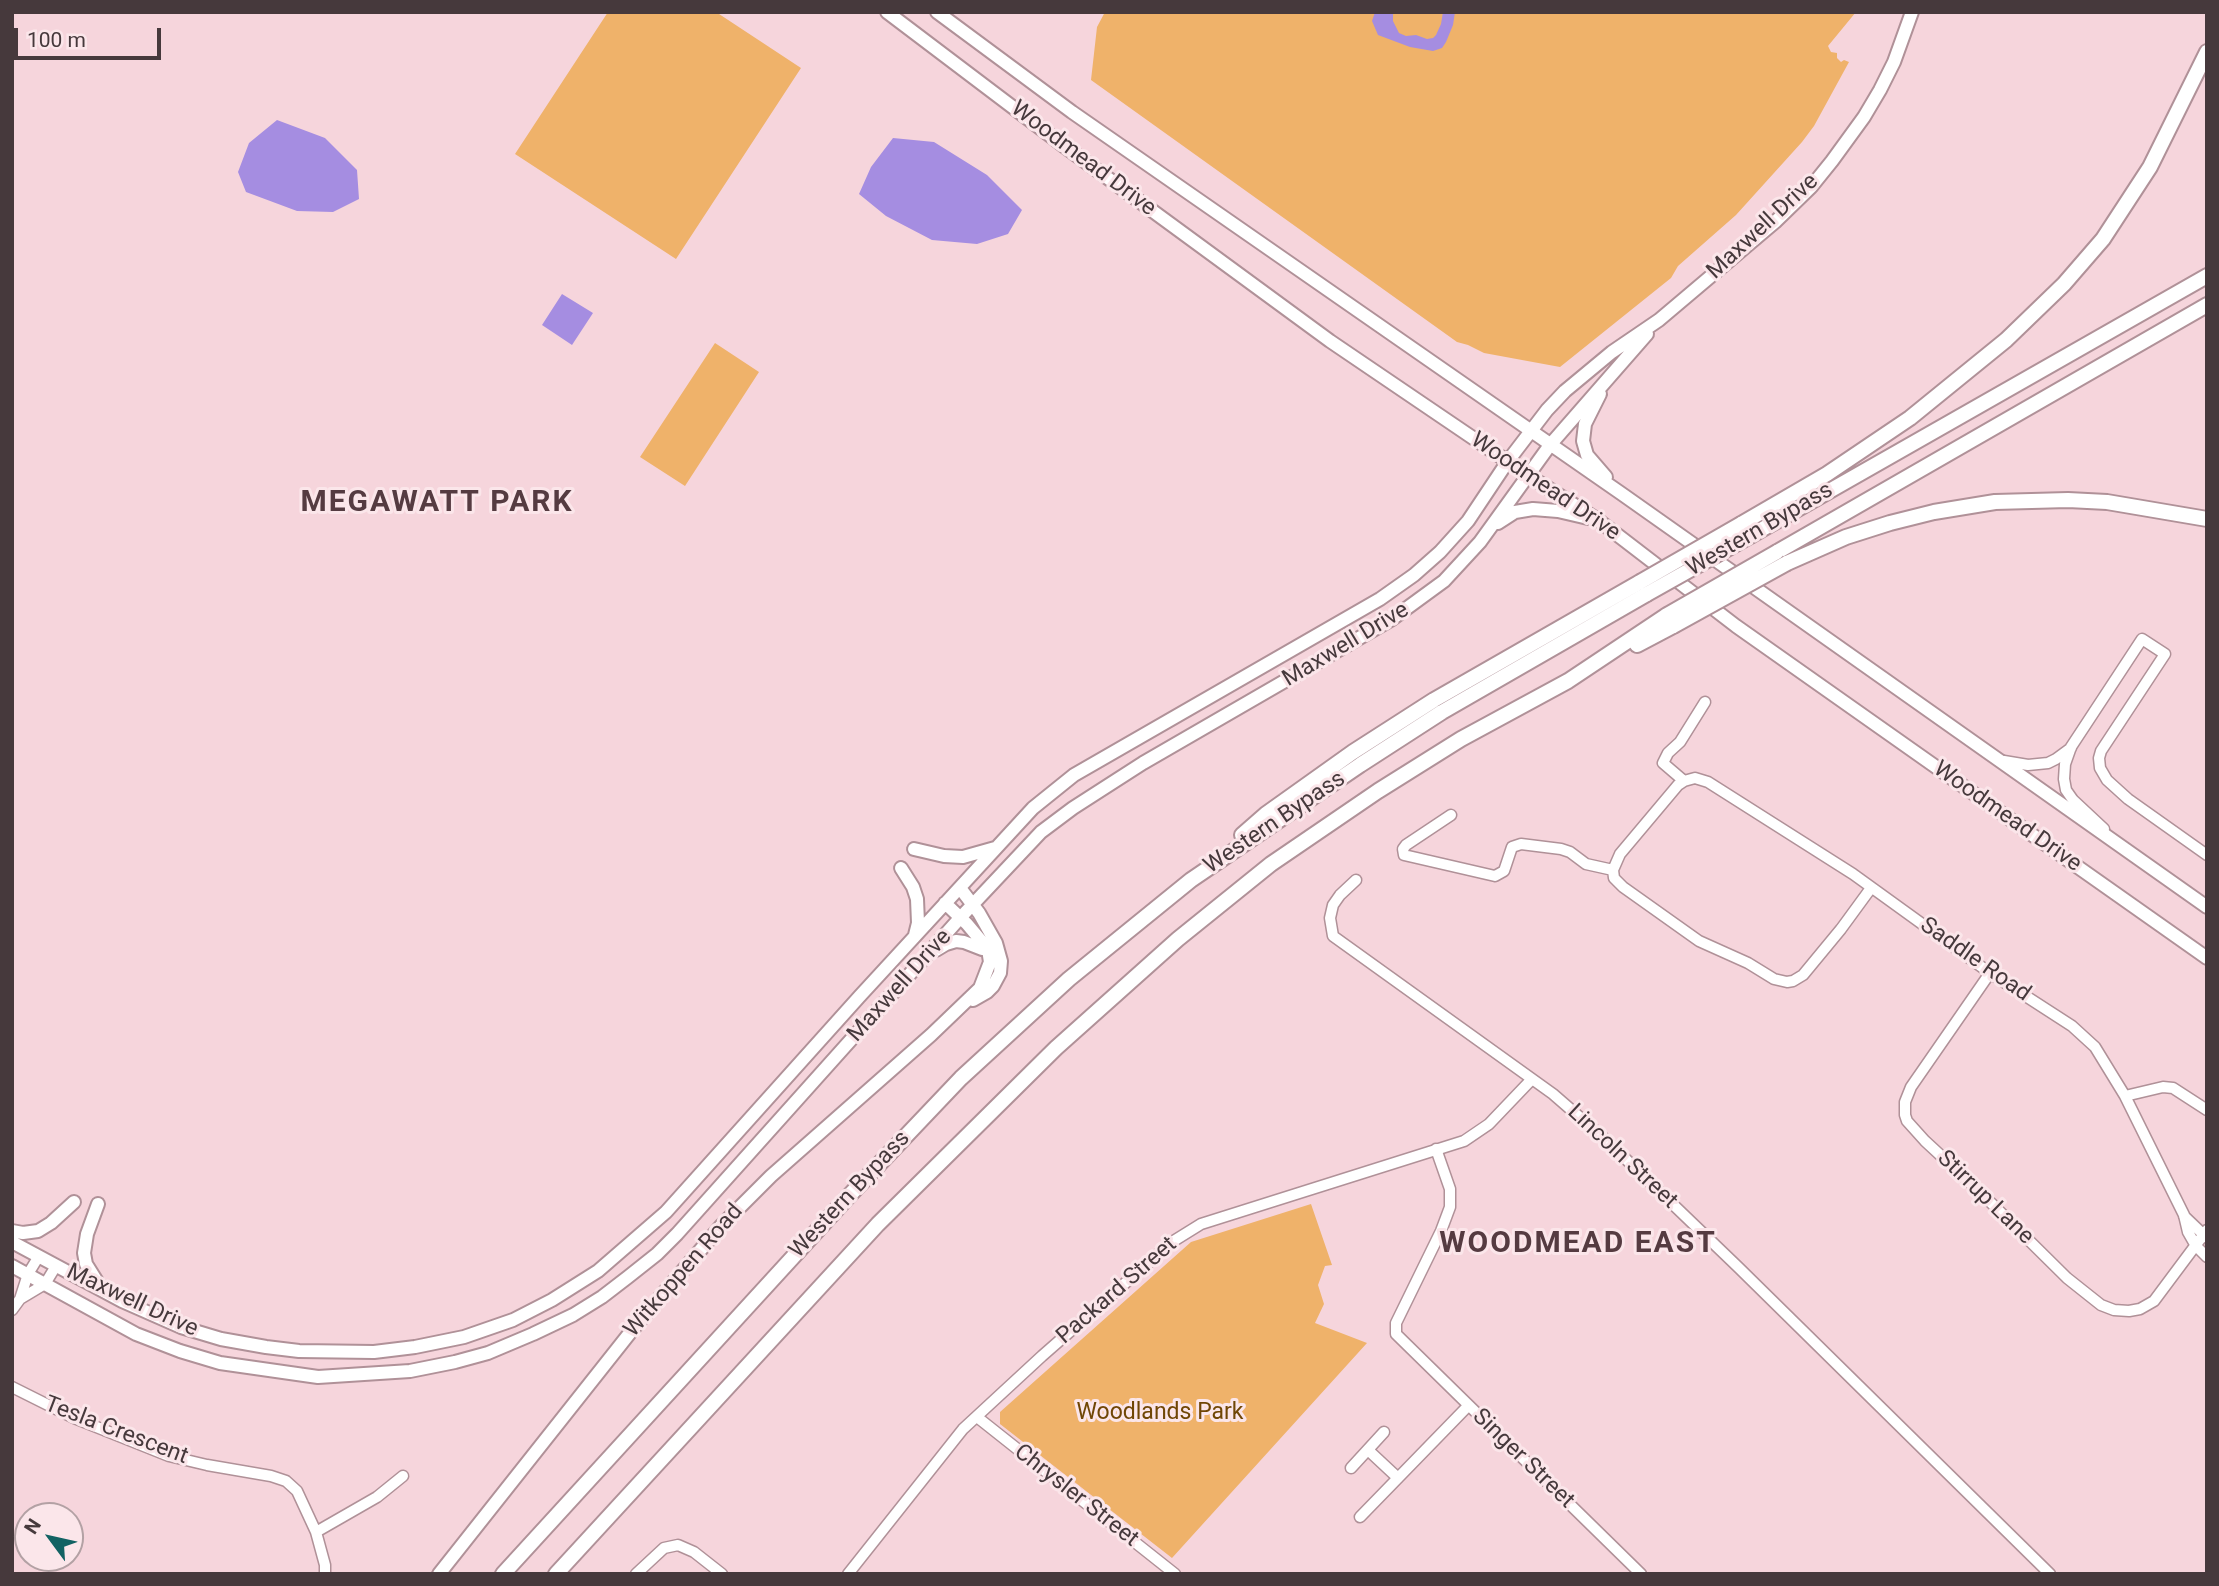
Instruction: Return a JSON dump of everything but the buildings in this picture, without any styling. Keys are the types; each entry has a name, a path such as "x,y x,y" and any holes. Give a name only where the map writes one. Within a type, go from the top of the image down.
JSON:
{"highway":[{"path":"1746,530 1910,418 2006,341 2064,284 2103,239 2150,167 2207,52"},
{"path":"2114,329 2207,268"},
{"name":"Western Bypass","path":"503,1574 846,1198 961,1077 1069,979 1191,880 1360,765 1644,588 2207,276"},
{"name":"Western Bypass","path":"556,1574 878,1224 1056,1048 1168,948 1271,864 1378,791 1461,739 1568,681 1670,621 1777,551 2207,305"},
{"path":"1670,621 1846,537 1934,512 1995,502 2068,499 2149,508 2207,521"}],"main road":[{"name":"Woodmead Drive","path":"887,12 1330,341 1598,520 1736,625 2207,958"},
{"name":"Woodmead Drive","path":"937,12 1072,112 1622,494 2207,907"},
{"name":"Maxwell Drive","path":"12,1242 152,1316 198,1333 266,1347 340,1353 415,1347 464,1337 513,1320 552,1300 598,1271 666,1212 1032,808 1074,775 1367,608 1414,575 1440,552 1468,521 1508,461 1565,391 1612,352 1659,320 1775,222 1825,170 1864,117 1880,90 1894,62 1912,12"},
{"name":"Maxwell Drive","path":"12,1266 136,1334 180,1351 220,1363 318,1377 410,1371 444,1364 488,1353 573,1315 602,1297 657,1254 1034,838 1067,812 1143,763 1392,619 1444,581 1480,542 1550,445 1659,320"},
{"path":"1606,381 1585,425 1583,441 1590,460 1622,494"},
{"path":"1480,542 1504,518 1528,509 1550,509 1598,520"},
{"path":"914,849 962,857 995,848"},
{"path":"901,868 917,899 918,923 914,939"},
{"name":"Witkoppen Road","path":"960,888 973,904 996,943 1001,957 1001,968 990,990 965,1003"},
{"path":"945,903 988,949"},
{"path":"927,956 954,941 988,949"},
{"name":"Witkoppen Road","path":"439,1574 633,1329 704,1245 771,1177 980,988 990,962 988,949"},
{"path":"740,1129 757,1146"},
{"path":"12,1231 38,1231 74,1202"},
{"path":"98,1204 86,1234 84,1253 91,1273 103,1291"}],"street":[{"path":"1991,756 2009,763 2028,765 2048,763 2056,759 2071,747 2142,639 2165,654 2101,751 2100,768 2107,780 2128,799 2207,855"},
{"path":"1705,702 1663,763 1688,779 1678,785 1620,854 1613,870 1614,878 1619,884 1699,941 1774,979 1787,982 1803,975 1871,888"},
{"path":"2071,747 2065,772 2066,790 2073,800 2128,851"},
{"name":"Saddle Road","path":"1688,779 1700,778 1708,782 1843,868 1990,973 2085,1036 2095,1046 2125,1096 2184,1215 2188,1232 2196,1246 2207,1257"},
{"path":"1451,815 1406,845 1403,849 1404,855 1495,876 1504,872 1512,847 1521,844 1561,849 1586,863 1613,870"},
{"name":"Lincoln Street","path":"1356,880 1333,905 1330,928 1333,936 1532,1079 1608,1141 2050,1574"},
{"name":"Stirrup Lane","path":"1990,973 1911,1087 1905,1102 1907,1121 2067,1278 2101,1305 2114,1310 2129,1311 2140,1309 2154,1301 2196,1246"},
{"name":"Packard Street","path":"848,1574 963,1429 1042,1356 1184,1233 1201,1224 1456,1144 1475,1135 1489,1124 1532,1079"},
{"path":"2125,1096 2163,1087 2173,1088 2207,1110"},
{"name":"Singer Street","path":"1436,1149 1448,1179 1451,1199 1447,1216 1396,1323 1396,1334 1641,1574"},
{"name":"Saddle Road","path":"2184,1215 2206,1235"},
{"path":"2196,1246 2206,1235"},
{"path":"12,1310 20,1299 28,1274 39,1256"},
{"path":"20,1299 45,1284 56,1266"},
{"name":"Tesla Crescent","path":"12,1387 74,1418 169,1456 286,1481 297,1491 316,1532 325,1574"},
{"path":"1360,1517 1468,1406"},
{"name":"Chrysler Street","path":"977,1417 1175,1574"},
{"path":"1351,1468 1384,1432"},
{"path":"1368,1450 1398,1478"},
{"path":"316,1532 377,1497 404,1476"},
{"path":"636,1574 664,1548 678,1545 685,1547 722,1574"}],"green space":[{"path":"608,12 716,12 801,68 676,259 515,154"},
{"path":"1105,12 1856,12 1828,46 1831,52 1837,53 1841,62 1849,62 1814,126 1802,142 1736,215 1678,266 1671,278 1560,367 1484,353 1457,342 1091,80 1097,27"},
{"path":"715,343 759,372 685,486 640,457"},
{"name":"Woodlands Park","path":"1311,1204 1332,1265 1325,1266 1318,1285 1324,1304 1315,1323 1367,1343 1172,1558 1000,1424 1000,1412 1191,1242"}],"shaded area":[{"path":"1375,12 1393,12 1393,21 1399,33 1427,39 1436,35 1443,12 1455,12 1446,42 1442,48 1433,51 1410,47 1378,35 1372,21"},
{"path":"277,120 325,138 357,170 359,199 333,212 297,211 246,192 238,172 249,143"},
{"path":"893,138 934,142 987,175 1022,210 1008,234 977,244 932,240 886,216 859,194 871,167"},
{"path":"562,294 593,313 572,345 542,325"}],"district":[{"name":"MEGAWATT PARK","path":"437,503"},
{"name":"WOODMEAD EAST","path":"1578,1244"}]}
